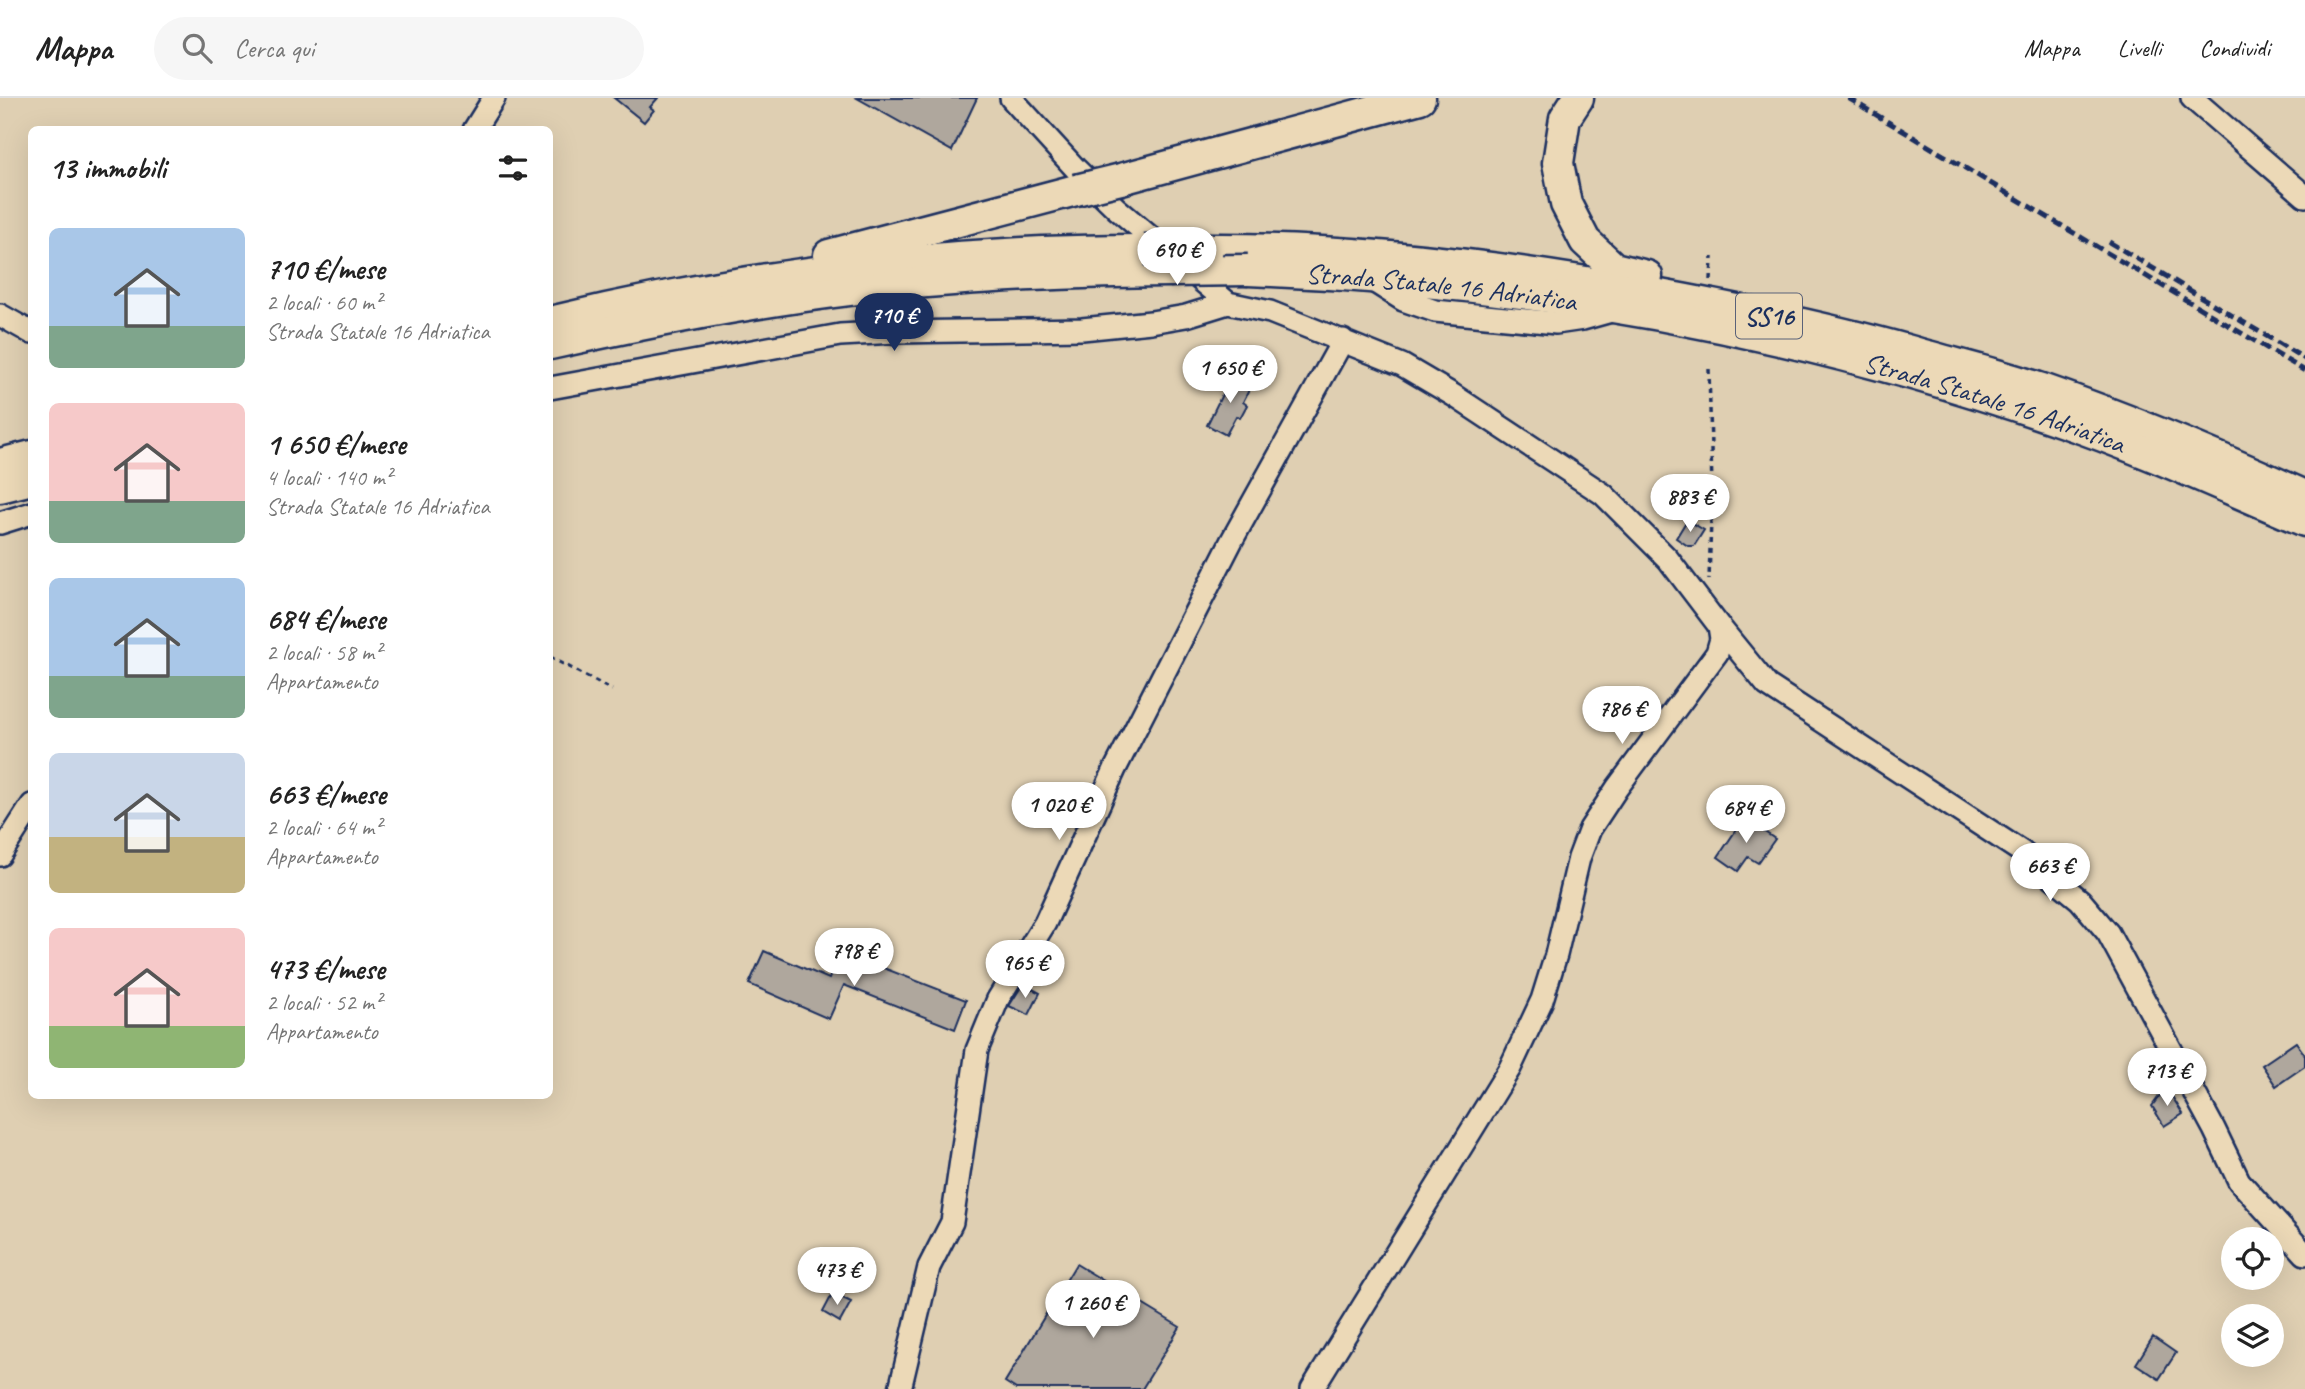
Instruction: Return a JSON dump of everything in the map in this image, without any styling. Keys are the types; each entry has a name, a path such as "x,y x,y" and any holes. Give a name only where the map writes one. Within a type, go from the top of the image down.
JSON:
{"highway":[{"path":"694,292 1075,179 1121,179 1420,98"},
{"path":"1578,98 1565,118 1558,163 1566,204 1585,241 1614,268 1855,321 1948,362"},
{"name":"Strada Statale 16 Adriatica","path":"553,321 694,292 801,274 937,259 1032,253 1265,249 1421,259 1553,276 1748,311 1845,333 2040,388 2226,460 2305,496"},
{"name":"Strada Statale 16 Adriatica","path":"553,343 673,318 831,293 953,279 1093,272 1248,270 1365,276 1531,294 1745,332 1845,355 2063,421 2305,521"},
{"path":"0,464 28,457"},
{"path":"0,487 28,480"}],"street":[{"path":"476,126 494,98"},
{"path":"1011,98 1075,179 1116,208 1228,303 1270,312 1402,365 1453,395 1603,494 1668,559 1767,685 2022,852 2080,900 2108,933 2214,1129 2239,1181 2305,1254"},
{"path":"2192,98 2305,196"},
{"path":"553,386 840,335 922,331 1082,330 1186,316 1228,303"},
{"path":"0,315 28,330"},
{"path":"900,1389 929,1268 952,1222 977,1050 998,999 1045,923 1121,757 1232,540 1343,340"},
{"path":"0,523 28,514"},
{"path":"1312,1389 1510,1068 1542,1000 1556,955 1579,858 1591,829 1617,788 1717,653 1721,639 1714,618"},
{"path":"0,855 28,812"}],"path":[{"path":"1711,286 1712,257"},
{"path":"1709,369 1714,618"},
{"path":"553,659 612,690"}],"building":[{"path":"614,98 658,98 650,107 654,110 644,122"},
{"path":"857,98 977,98 952,151"},
{"path":"1232,374 1252,384 1243,402 1247,405 1240,418 1236,416 1226,435 1207,425"},
{"path":"1687,520 1704,530 1694,546 1688,546 1676,538"},
{"path":"1744,818 1775,839 1758,863 1748,857 1738,871 1718,857"},
{"path":"764,951 829,979 840,951 966,1000 955,1029 844,985 829,1019 749,984"},
{"path":"1023,984 1040,993 1029,1015 1009,1006"},
{"path":"2296,1042 2305,1055 2305,1066 2276,1086 2262,1065"},
{"path":"2166,1087 2183,1114 2164,1126 2152,1106"},
{"path":"1076,1264 1180,1327 1142,1389 1016,1389 1005,1382"},
{"path":"833,1293 851,1302 840,1322 823,1312"},
{"path":"2153,1337 2176,1353 2159,1379 2136,1364"}],"railway":[{"path":"1848,98 2305,371"},
{"path":"2109,242 2305,359"}]}
